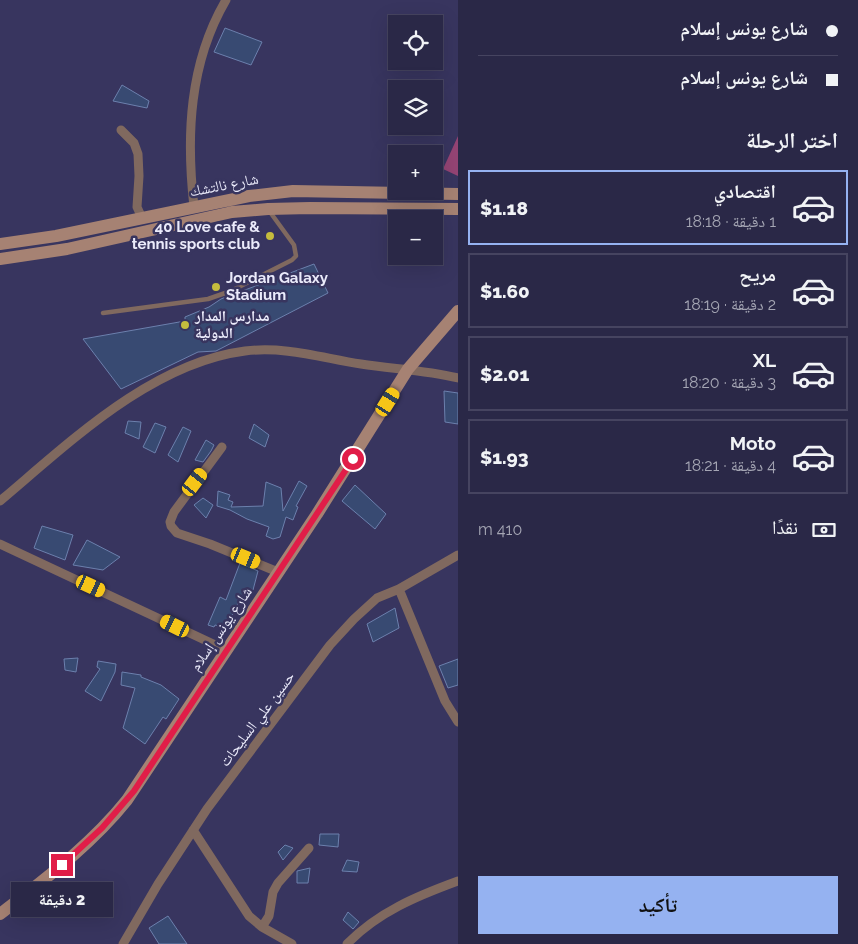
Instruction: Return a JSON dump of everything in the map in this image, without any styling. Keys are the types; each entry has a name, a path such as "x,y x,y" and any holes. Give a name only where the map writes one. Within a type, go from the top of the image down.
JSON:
{"main road":[{"name":"شارع نالتشك","path":"0,244 48,237 249,196 293,191 458,194"},
{"name":"شارع نالتشك","path":"0,259 67,249 232,212 268,209 458,209"},
{"name":"شارع يونس إسلام","path":"0,914 62,865 90,840 114,816 134,791 336,486 408,369 458,312"}],"street":[{"path":"194,207 190,175 194,83 207,38 226,0"},
{"path":"121,130 134,143 138,154 137,207 142,218"},
{"path":"0,501 104,414 174,373 219,356 245,351 291,351 458,378"},
{"path":"222,446 174,512 170,522 171,526 177,533 210,544 278,572"},
{"path":"0,544 226,650"},
{"name":"حسين علي السليحات","path":"123,944 147,902 229,778 330,645 377,598 399,589 458,555"},
{"path":"399,589 445,701 458,722"},
{"path":"193,830 244,911 262,927 292,944"},
{"path":"262,927 269,916 273,892 278,883 310,848"},
{"path":"347,944 364,928 393,908 413,898 458,882"}],"lane":[{"path":"103,313 208,299 231,291 292,260 296,256 294,245 268,209"}],"shaded area":[{"path":"458,136 458,176 443,169"}],"building":[{"path":"225,28 262,42 251,65 214,52"},
{"path":"122,85 149,101 147,108 113,101"},
{"path":"314,264 328,293 216,351 198,352 121,389 83,339 185,321 185,317 209,307 221,299"},
{"path":"444,391 458,393 458,424 445,422"},
{"path":"128,421 141,422 139,439 125,433"},
{"path":"155,423 166,427 155,453 143,447"},
{"path":"254,424 269,435 265,447 249,438"},
{"path":"183,427 191,431 178,462 168,455"},
{"path":"206,440 214,445 211,451 203,462 195,460"},
{"path":"299,481 307,486 296,506 298,507 293,520 286,517 280,537 273,539 266,536 269,527 217,506 218,491 230,495 228,500 233,502 231,507 263,506 266,482 281,488 283,511"},
{"path":"355,485 386,514 375,529 342,501"},
{"path":"203,498 213,505 206,518 194,505"},
{"path":"42,526 73,535 65,560 34,548"},
{"path":"87,540 120,557 103,570 73,565"},
{"path":"240,563 258,571 253,590 251,589 247,600 241,597 228,624 225,622 224,625 220,623 219,626 215,625 214,627 208,625 220,597 226,600"},
{"path":"395,608 399,628 373,642 367,624"},
{"path":"78,658 76,672 65,670 64,659"},
{"path":"458,659 458,685 448,688 439,666"},
{"path":"98,661 116,664 115,672 101,701 85,691 100,669 97,667"},
{"path":"122,672 141,675 141,677 161,685 179,699 166,719 163,717 145,744 123,728 135,688 121,685"},
{"path":"320,834 339,834 338,847 319,845"},
{"path":"285,845 293,848 283,860 278,852"},
{"path":"347,860 359,862 357,872 342,871"},
{"path":"310,868 308,883 297,883 297,871"},
{"path":"348,912 359,922 353,929 343,920"},
{"path":"168,916 187,944 159,944 149,928"}],"place":[{"name":"40 Love cafe & tennis sports club","path":"270,236"},
{"name":"Jordan Galaxy Stadium","path":"216,287"},
{"name":"مدارس المدار الدولية","path":"185,325"}],"route":[{"path":"62,865 114,816 134,791 353,459"}]}
